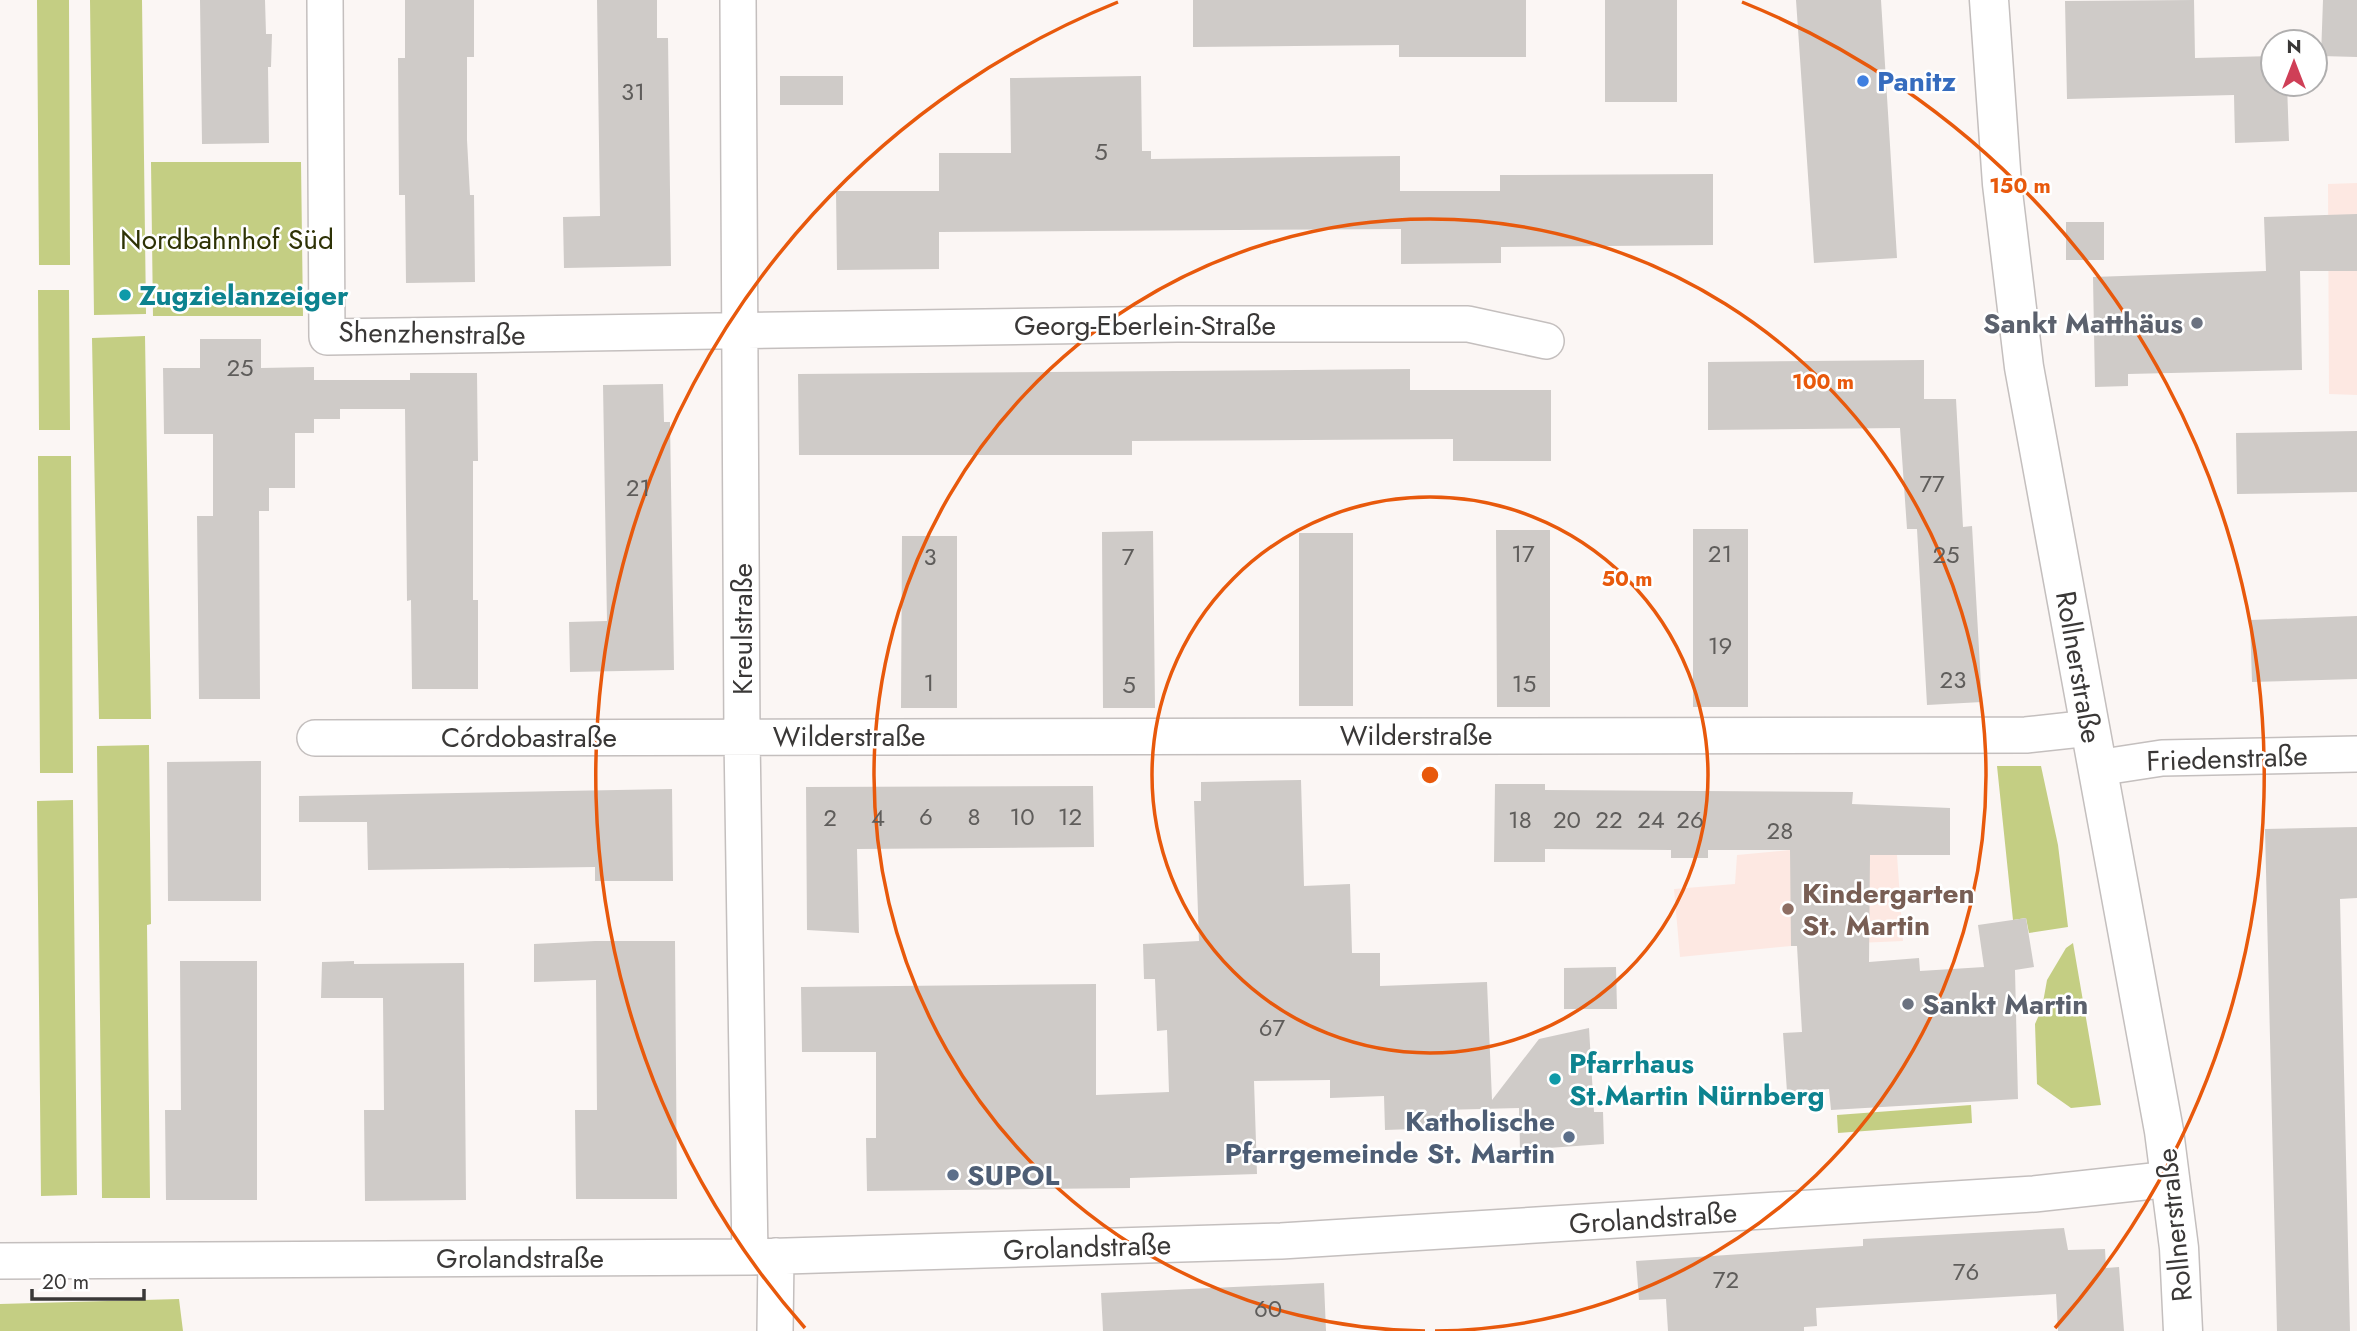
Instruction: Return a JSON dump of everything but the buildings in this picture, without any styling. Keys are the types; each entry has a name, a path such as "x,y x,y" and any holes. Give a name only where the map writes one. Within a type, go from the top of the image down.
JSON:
{"street":[{"name":"Shenzhenstraße","path":"325,0 327,337 742,330"},
{"name":"Kreulstraße","path":"738,0 742,330 742,737 763,1256 775,1331"},
{"name":"Rollnerstraße","path":"1989,0 2002,184 2015,305 2171,1179 2179,1248 2183,1331"},
{"name":"Georg-Eberlein-Straße","path":"742,330 1177,324 1468,324 1546,341"},
{"name":"Wilderstraße","path":"742,737 2026,735 2090,728"},
{"name":"Córdobastraße","path":"316,738 742,737"},
{"name":"Friedenstraße","path":"2098,768 2162,758 2357,754"},
{"name":"Grolandstraße","path":"0,1261 763,1256 1328,1238 2034,1194 2171,1179"}],"shaded area":[{"path":"2357,183 2357,395 2329,394 2328,184"},
{"name":"Kindergarten St. Martin","path":"1790,850 1897,855 1903,941 1791,946 1680,957 1674,889 1735,884 1737,855"}],"green space":[{"path":"37,0 69,0 70,265 39,265"},
{"path":"90,0 142,0 146,314 94,315"},
{"name":"Nordbahnhof Süd","path":"151,162 301,162 303,316 153,316"},
{"path":"38,290 69,290 70,430 39,430"},
{"path":"145,336 151,719 99,719 92,338"},
{"path":"38,456 71,456 73,773 40,773"},
{"path":"149,745 151,924 147,925 150,1198 102,1198 97,746"},
{"path":"1997,766 2041,766 2058,845 2068,927 2029,933 2026,918 2013,920"},
{"path":"73,800 77,1195 41,1196 37,801"},
{"path":"2073,943 2101,1105 2071,1108 2037,1084 2035,1024 2042,1008 2047,980 2066,948"},
{"path":"1971,1105 1972,1123 1838,1133 1837,1115"},
{"path":"179,1299 183,1331 0,1331 0,1304"}],"place":[{"name":"Panitz","path":"1863,81"},
{"name":"Zugzielanzeiger","path":"125,295"},
{"name":"Sankt Matthäus","path":"2197,323"},
{"name":"Kindergarten St. Martin","path":"1788,909"},
{"name":"Sankt Martin","path":"1908,1004"},
{"name":"Pfarrhaus St.Martin Nürnberg","path":"1555,1079"},
{"name":"Katholische Pfarrgemeinde St. Martin","path":"1569,1137"},
{"name":"SUPOL","path":"953,1175"}]}
